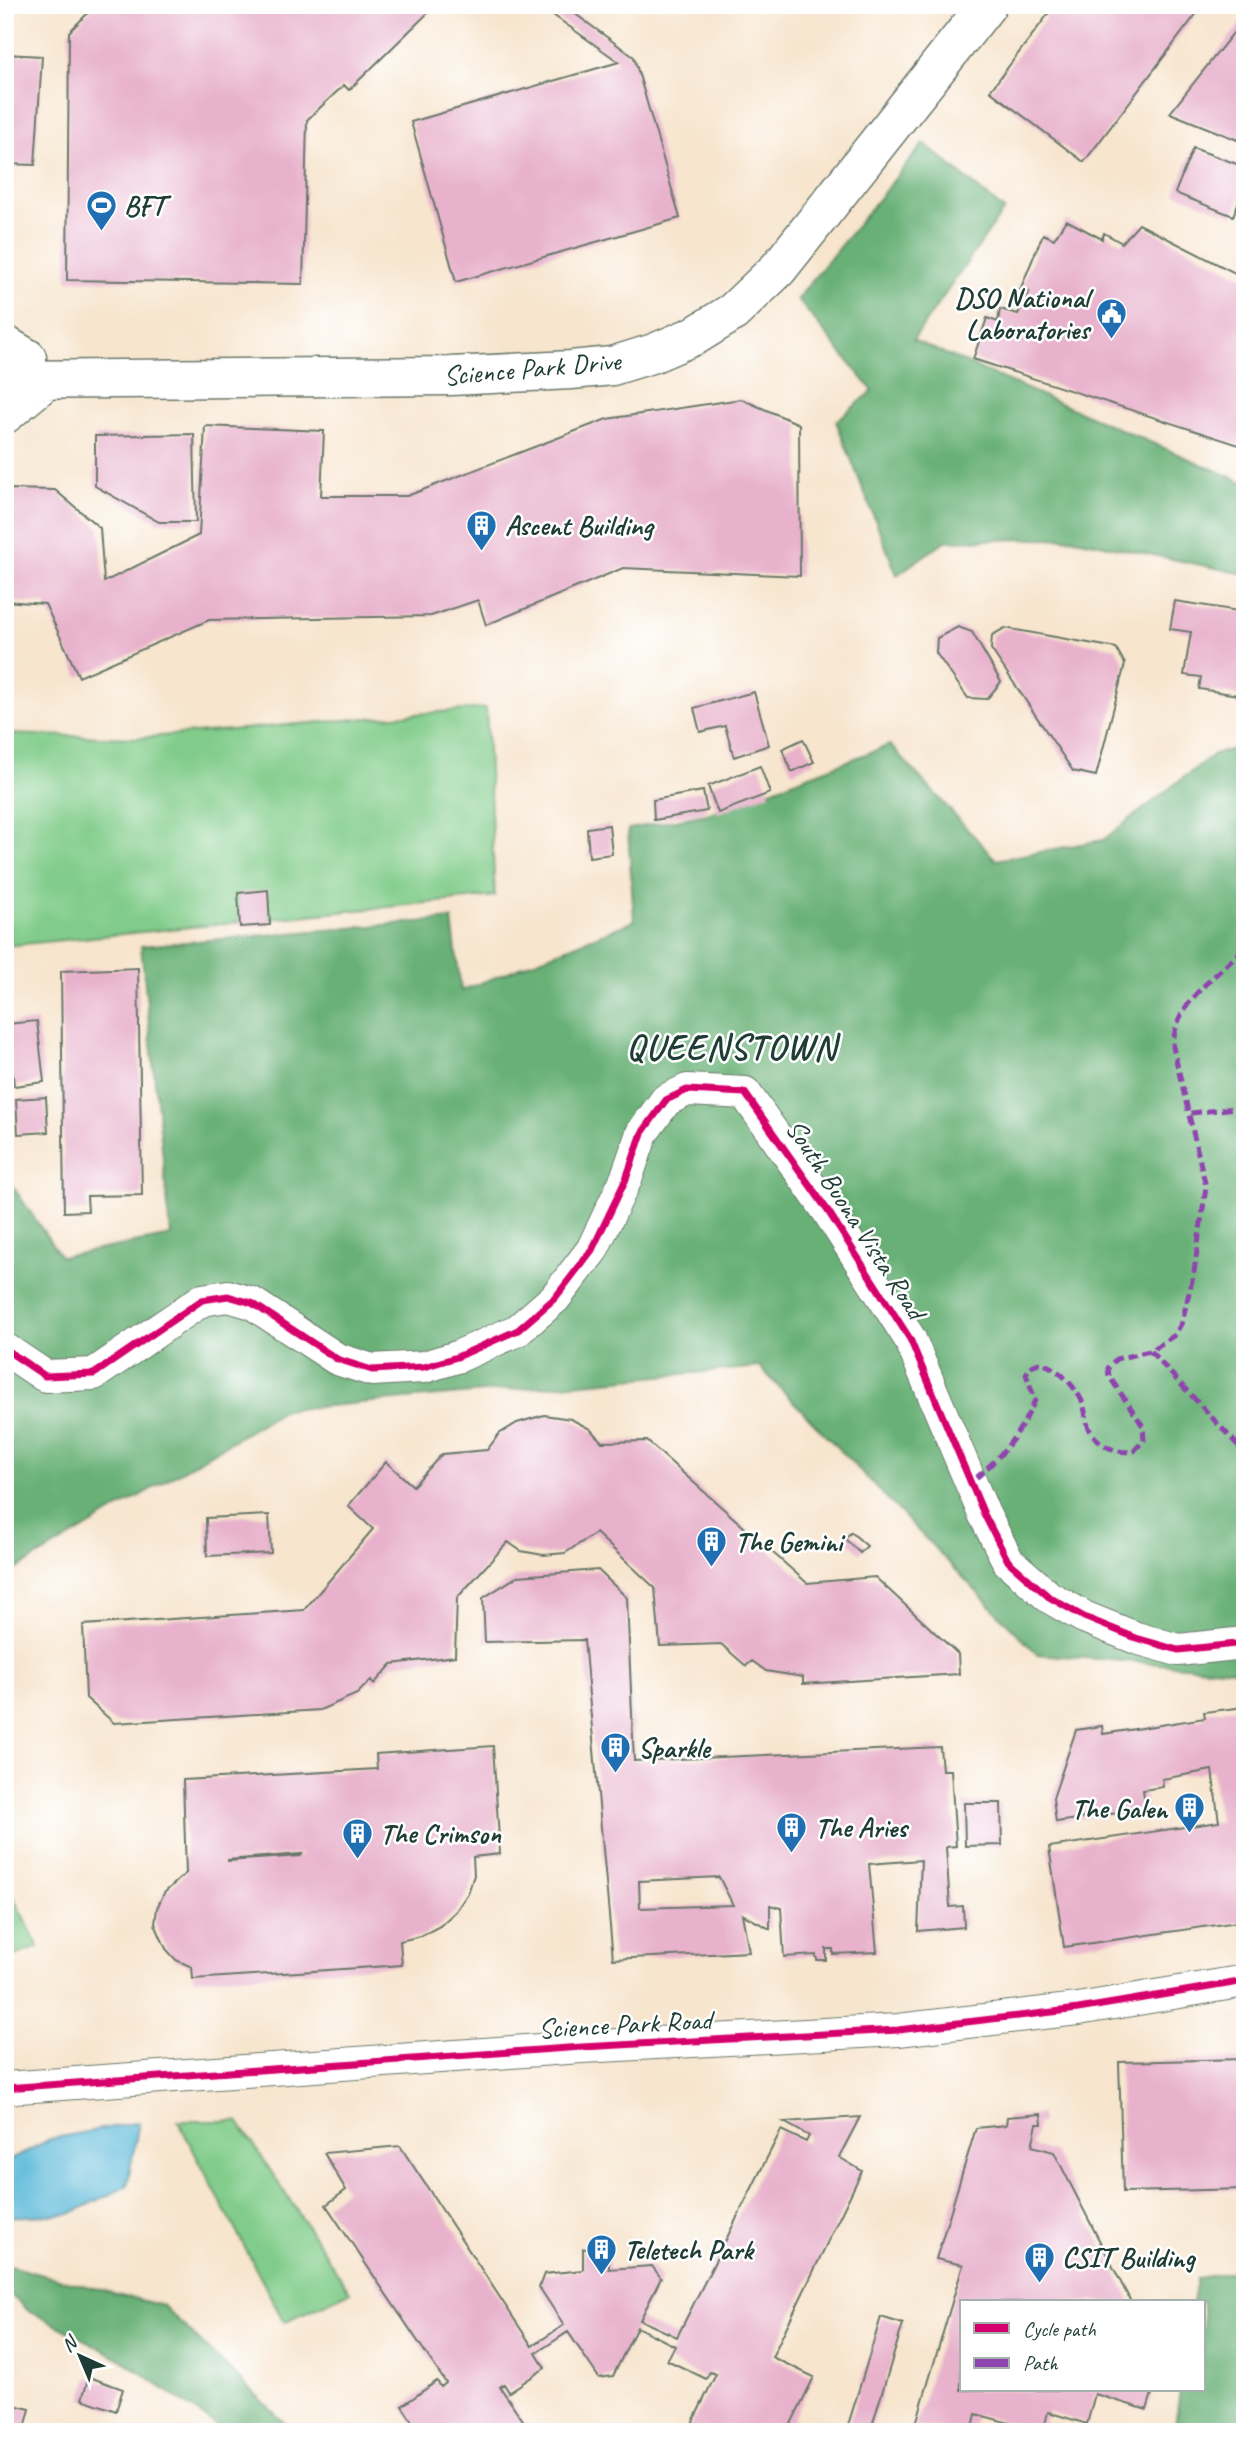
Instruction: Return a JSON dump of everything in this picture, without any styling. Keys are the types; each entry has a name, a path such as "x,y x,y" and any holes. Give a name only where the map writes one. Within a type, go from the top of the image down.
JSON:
{"main road":[{"name":"Science Park Drive","path":"451,367 607,352 687,320 722,297 788,227 958,5"},
{"name":"Science Park Drive","path":"17,365 612,366 654,353 696,335 733,312 804,240 987,5"},
{"path":"5,414 17,365"}],"street":[{"name":"South Buona Vista Road","path":"5,1349 45,1376 94,1374 202,1300 228,1296 252,1303 337,1359 372,1370 424,1367 457,1357 518,1330 555,1298 593,1250 626,1179 642,1133 666,1100 687,1090 745,1093 828,1211 910,1339 984,1514 1008,1562 1049,1597 1084,1617 1136,1638 1178,1650 1245,1643"},
{"name":"Science Park Road","path":"5,2088 582,2047 898,2030 1067,2011 1245,1981"}],"green space":[{"path":"924,143 1004,210 913,340 1245,483 1245,574 1070,538 945,541 897,575 836,421 873,391 797,299"},
{"path":"486,708 495,896 5,946 5,734 137,738"},
{"path":"890,745 996,860 1103,840 1214,754 1245,746 1245,1671 1037,1654 760,1367 284,1410 5,1576 5,1175 61,1257 171,1236 141,946 452,919 461,991 634,921 628,829 707,814"},
{"path":"5,1882 39,1947 5,1959"},
{"path":"178,2121 238,2121 350,2292 284,2322"},
{"path":"5,2265 163,2306 294,2432 226,2432 121,2359 26,2309 5,2290"},
{"path":"1245,2270 1245,2415 1228,2432 1174,2432 1180,2392 1204,2392 1204,2300 1193,2300 1197,2278"}],"water":[{"path":"139,2122 127,2186 70,2214 5,2217 5,2163 50,2139"}],"building":[{"path":"96,5 436,5 349,90 344,85 307,120 303,284 67,280 69,32"},
{"path":"539,5 563,5 634,57 680,218 456,282 411,122 619,62"},
{"path":"1055,5 1203,5 1084,162 990,91"},
{"path":"1245,18 1245,143 1170,113"},
{"path":"5,54 42,56 35,165 5,164"},
{"path":"1193,148 1245,167 1245,186 1233,216 1175,193"},
{"name":"DSO National Laboratories","path":"1066,220 1102,239 1104,233 1122,243 1139,224 1245,278 1245,447 973,359 987,318 998,322 1000,309 1018,314 1029,292 1020,290 1043,234 1054,239"},
{"name":"Ascent Building","path":"741,399 799,424 800,576 623,568 486,625 478,600 431,616 209,620 79,677 45,604 5,601 5,489 55,490 100,528 104,582 199,535 205,426 324,431 321,496 407,496 607,419"},
{"path":"194,434 196,522 159,522 95,486 95,436"},
{"path":"1175,601 1245,612 1245,696 1199,689 1201,677 1184,675 1191,632 1170,629"},
{"path":"958,627 972,632 1001,682 987,699 968,698 936,653 937,638"},
{"path":"1005,628 1116,648 1125,664 1096,776 1073,771 991,649 992,635"},
{"path":"754,692 769,745 734,757 725,726 700,732 694,708"},
{"path":"803,739 814,762 792,772 782,749"},
{"path":"760,766 770,793 718,813 708,786"},
{"path":"703,791 707,811 654,820 653,800"},
{"path":"609,825 612,854 589,857 587,828"},
{"path":"268,890 270,925 240,927 238,893"},
{"path":"138,968 142,1195 87,1196 88,1211 64,1212 61,971"},
{"path":"37,1021 44,1082 14,1086 7,1024"},
{"path":"46,1097 48,1132 18,1134 16,1099"},
{"name":"The Gemini","path":"544,1415 571,1419 590,1429 602,1442 647,1441 807,1583 875,1577 958,1654 959,1674 803,1684 803,1677 766,1671 752,1661 746,1666 721,1644 660,1646 655,1588 596,1533 565,1553 543,1555 521,1551 508,1542 457,1598 455,1656 392,1664 374,1684 371,1680 357,1694 320,1710 114,1723 86,1698 83,1625 304,1610 373,1529 348,1506 386,1462 413,1486 442,1454 487,1450 499,1434 517,1423"},
{"path":"269,1515 271,1553 207,1556 206,1518"},
{"path":"851,1532 867,1546 860,1553 845,1539"},
{"name":"The Aries","path":"598,1570 627,1598 634,1761 940,1747 942,1770 951,1770 956,1846 946,1847 950,1907 963,1906 964,1927 918,1931 921,1860 869,1864 877,1952 833,1954 833,1949 826,1949 826,1960 817,1960 816,1955 784,1957 781,1908 770,1905 770,1929 742,1914 749,1952 613,1959 584,1640 485,1642 483,1598 518,1576","holes":["719,1877 733,1905 640,1908 639,1881"]},
{"name":"The Galen","path":"1245,1707 1245,1921 1064,1947 1049,1847 1219,1822 1212,1770 1162,1779 1163,1787 1143,1790 1146,1809 1056,1822 1053,1798 1076,1730 1102,1726 1103,1734 1205,1718 1204,1712"},
{"name":"The Crimson","path":"493,1746 500,1854 473,1857 474,1875 468,1893 456,1911 440,1926 421,1936 400,1941 402,1965 193,1979 192,1967 176,1960 166,1949 155,1924 157,1908 164,1893 186,1873 183,1780 377,1769 376,1754","holes":["302,1854 301,1856 228,1861"]},
{"path":"964,1803 1001,1803 1002,1845 965,1846"},
{"path":"1245,2059 1245,2189 1123,2192 1119,2062"},
{"name":"CSIT Building","path":"1041,2114 1042,2124 1037,2124 1032,2146 1054,2152 1130,2300 960,2300 960,2392 1152,2392 1147,2410 1095,2394 1087,2424 1048,2412 1043,2432 976,2414 972,2432 915,2427 963,2265 936,2259 976,2128 1006,2125 1007,2117"},
{"name":"Teletech Park","path":"860,2117 839,2157 862,2171 772,2357 814,2377 787,2432 688,2432 716,2374 710,2372 706,2379 667,2360 675,2346 637,2327 613,2376 599,2378 568,2332 536,2353 545,2368 509,2392 504,2384 500,2387 531,2432 419,2432 402,2406 437,2381 441,2387 446,2383 326,2205 346,2190 324,2153 400,2146 532,2346 564,2325 539,2287 544,2274 583,2270 583,2249 608,2246 609,2269 652,2266 661,2278 640,2320 677,2337 781,2130 806,2142 809,2136 784,2122"},
{"path":"881,2317 903,2324 870,2432 846,2432"},
{"path":"89,2377 123,2389 116,2411 82,2399"},
{"path":"5,2403 30,2409 24,2432 5,2432"}],"marked path":[{"path":"976,1478 1003,1452 1024,1422 1035,1400 1026,1374 1031,1366 1039,1363 1058,1372 1079,1395 1089,1428 1102,1443 1114,1450 1127,1452 1134,1451 1144,1440 1143,1426 1109,1376 1108,1368 1116,1359 1150,1351 1175,1335 1182,1322 1194,1272 1206,1187 1173,1047 1175,1031 1181,1016 1198,991 1245,947"},
{"path":"1191,1113 1245,1107"},
{"path":"1150,1351 1245,1453"}],"cycle path":[{"path":"5,1349 45,1376 94,1374 202,1300 228,1296 252,1303 337,1359 372,1370 424,1367 457,1357 518,1330 555,1298 592,1250 626,1179 642,1133 666,1100 687,1090 745,1093 828,1211 910,1339 984,1514 1008,1561 1049,1597 1084,1617 1136,1638 1178,1650 1245,1643"},
{"path":"5,2088 582,2047 898,2030 1078,2009 1245,1981"}],"place":[{"name":"BFT","path":"101,232"},
{"name":"DSO National Laboratories","path":"1112,340"},
{"name":"Ascent Building","path":"482,552"},
{"name":"The Gemini","path":"712,1568"},
{"name":"Sparkle","path":"615,1774"},
{"name":"The Galen","path":"1190,1835"},
{"name":"The Aries","path":"792,1854"},
{"name":"The Crimson","path":"357,1860"},
{"name":"Teletech Park","path":"601,2276"},
{"name":"CSIT Building","path":"1039,2284"}],"district":[{"name":"QUEENSTOWN","path":"732,1047"}]}
